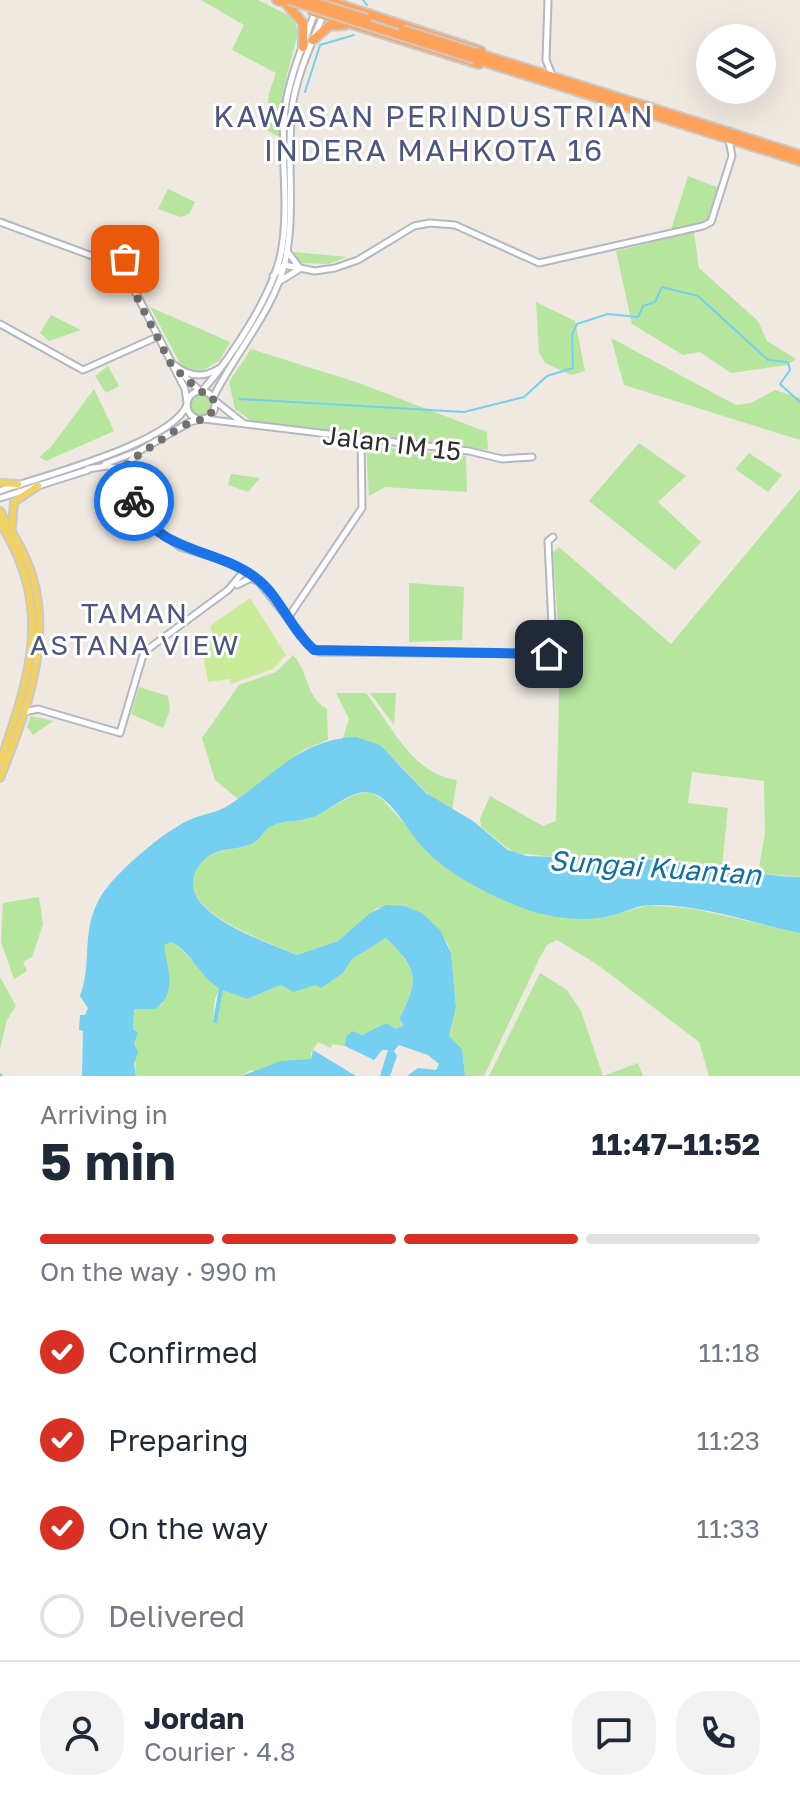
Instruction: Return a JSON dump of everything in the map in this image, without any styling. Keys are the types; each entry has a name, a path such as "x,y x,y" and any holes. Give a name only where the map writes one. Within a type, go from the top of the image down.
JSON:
{"highway":[{"path":"282,0 476,56 494,58"},
{"path":"282,0 306,3 800,161"},
{"path":"282,0 300,17 303,47"},
{"path":"328,0 342,2 530,70 800,155"},
{"path":"336,19 330,11 342,2"},
{"path":"306,3 319,14 466,60 500,66"},
{"path":"313,40 329,26 353,25"}],"main road":[{"path":"0,483 18,484"},
{"path":"13,533 10,517 14,502 38,486"},
{"path":"0,511 33,576 38,606 38,654 23,712 0,778"},
{"path":"0,523 29,582 33,638 28,673 0,763"}],"street":[{"path":"0,498 88,469 161,439 213,413 214,399 278,284 284,265 292,111 296,87 313,40 320,0"},
{"path":"273,276 284,230 284,114 303,47 328,0"},
{"path":"548,0 546,60 548,69 556,78"},
{"path":"530,70 541,66 546,60"},
{"path":"278,284 289,273 326,270 346,264 414,226 430,223 455,225 539,263 711,222 732,156 729,138"},
{"path":"732,156 746,144"},
{"path":"0,222 114,264 121,265 125,259"},
{"path":"287,251 292,261 303,270"},
{"path":"114,253 111,258 114,264 128,279"},
{"path":"92,255 122,253 128,279 185,389 191,416 203,419"},
{"path":"0,491 142,441 179,419 187,403 223,364 273,276 284,265"},
{"path":"284,265 303,270"},
{"path":"0,324 83,370 157,337"},
{"path":"171,363 193,375 210,374 223,364"},
{"path":"171,363 214,399"},
{"name":"Jalan IM 15","path":"214,399 233,418 252,427"},
{"name":"Jalan IM 15","path":"203,419 469,451 502,459 532,457"},
{"path":"128,485 128,462 161,439"},
{"path":"288,618 362,508 361,439"},
{"path":"88,469 115,467 128,485 139,510 173,543 244,571 267,589 309,645 319,652 547,655 553,647 551,539"},
{"path":"222,560 236,570 232,587"},
{"path":"232,587 244,571"},
{"path":"28,695 30,703 38,709 120,733 144,652 232,587 251,578 267,589"},
{"path":"23,712 38,709"}],"green space":[{"path":"201,0 258,0 294,18 298,34 287,74 279,137 265,129 269,93 276,73 232,50 244,25"},
{"path":"688,176 719,188 707,222 671,230"},
{"path":"168,189 195,202 189,214 181,217 158,209"},
{"path":"694,232 699,268 758,321 767,341 796,359 787,365 731,373 700,352 683,355 632,324 616,251"},
{"path":"294,252 347,257 329,264 301,263"},
{"path":"536,302 575,321 585,371 571,375 545,363 539,352"},
{"path":"150,307 230,342 220,360 199,373 182,367"},
{"path":"51,315 81,330 49,341 40,333"},
{"path":"611,338 736,405 751,403 775,390 800,398 800,440 624,385"},
{"path":"251,349 356,382 487,432 488,450 253,422 235,409 229,382"},
{"path":"108,366 119,386 106,393 95,376"},
{"path":"94,389 114,431 46,461 39,457 51,447"},
{"path":"201,393 212,400 213,405 206,416 201,417 190,410 189,405 196,394"},
{"path":"639,443 686,476 658,502 701,542 675,570 589,501"},
{"path":"366,448 466,456 467,492 385,487 369,496"},
{"path":"749,453 782,475 768,492 735,469"},
{"path":"231,474 260,478 248,492 228,485"},
{"path":"800,489 800,877 758,873 765,834 764,781 692,772 688,803 728,808 722,867 629,858 593,864 579,870 556,857 514,853 481,827 480,819 490,796 543,826 556,821 560,656 553,552 559,547 671,644"},
{"path":"409,583 464,587 462,640 409,642"},
{"path":"250,598 286,655 273,669 231,684 229,679 208,682 201,643 213,635 210,626"},
{"path":"293,655 311,691 327,709 328,740 305,749 238,799 215,780 202,738 239,685 276,672"},
{"path":"139,687 168,696 170,710 163,728 131,714"},
{"path":"336,693 366,693 416,759 441,776 457,780 452,810 437,801 376,746 343,738 349,719"},
{"path":"370,693 396,693 394,725"},
{"path":"31,716 53,721 33,735 27,727"},
{"path":"371,792 383,800 440,863 495,895 607,917 648,905 695,909 800,933 800,1076 709,1076 699,1042 598,965 557,940 547,945 540,957 484,1076 465,1076 462,1049 449,1037 456,1007 451,953 447,942 422,913 405,906 377,908 338,941 297,955 222,920 205,907 194,892 193,876 211,855 245,847 273,825 310,818 347,798"},
{"path":"39,897 43,924 32,957 23,962 27,971 14,979 1,942 3,903"},
{"path":"386,938 410,967 412,976 410,994 399,1019 404,1025 396,1029 386,1023 365,1034 346,1037 345,1046 332,1044 331,1048 318,1042 311,1059 256,1072 251,1070 241,1076 136,1076 134,1044 138,1034 133,1029 134,1008 162,1005 168,982 163,945 171,942 176,945 220,988 215,999 213,1021 217,1022 223,989 247,999 281,985 293,992 343,973 352,959"},
{"path":"540,973 567,990 581,1011 603,1076 489,1076"},
{"path":"0,977 16,1006 7,1020 0,1049"},
{"path":"638,1063 643,1076 603,1076"}],"water":[{"name":"Sungai Kuantan","path":"356,737 380,745 426,793 473,821 508,850 527,856 556,857 579,870 598,862 653,859 800,877 800,933 708,911 670,906 646,905 610,916 586,919 549,916 526,909 489,893 451,871 419,843 383,799 376,794 361,792 313,817 269,827 249,845 210,855 194,877 195,893 206,908 222,921 297,955 338,941 369,914 386,905 405,906 422,913 440,930 451,953 456,1007 449,1036 462,1049 465,1076 407,1076 418,1068 436,1070 439,1064 428,1055 399,1045 394,1051 397,1056 390,1076 380,1076 388,1050 382,1050 374,1060 345,1046 346,1037 352,1031 362,1035 386,1023 396,1029 404,1025 399,1019 413,984 412,975 404,958 386,938 352,959 343,973 321,988 316,985 293,992 281,985 247,999 223,990 217,1023 213,1022 219,988 178,946 171,942 164,945 169,978 167,995 155,1009 134,1009 133,1029 138,1033 134,1044 138,1052 134,1064 136,1076 82,1076 83,1031 79,1030 80,1015 85,1015 88,1008 80,996 91,921 108,886 141,854 178,826 229,805 303,752 336,739"},
{"path":"313,1050 356,1076 241,1076 281,1061 311,1059"}],"waterway":[{"path":"363,0 367,5"},
{"path":"305,92 320,45 354,35"},
{"path":"239,399 464,412 524,397 547,376 573,368 572,335 577,324 608,314 638,317 643,306 655,302 662,287 698,296 768,360 788,362 790,370 780,384 800,402"}],"way so far":[{"path":"125,259 124,272 172,366 200,391 212,396 215,405 209,417 182,426 128,462 126,476 134,501"}],"district":[{"name":"KAWASAN PERINDUSTRIAN INDERA MAHKOTA 16","path":"434,133"},
{"name":"TAMAN ASTANA VIEW","path":"135,628"}],"route":[{"path":"134,501 140,512 175,544 228,562 258,579 314,650 549,654"}]}
